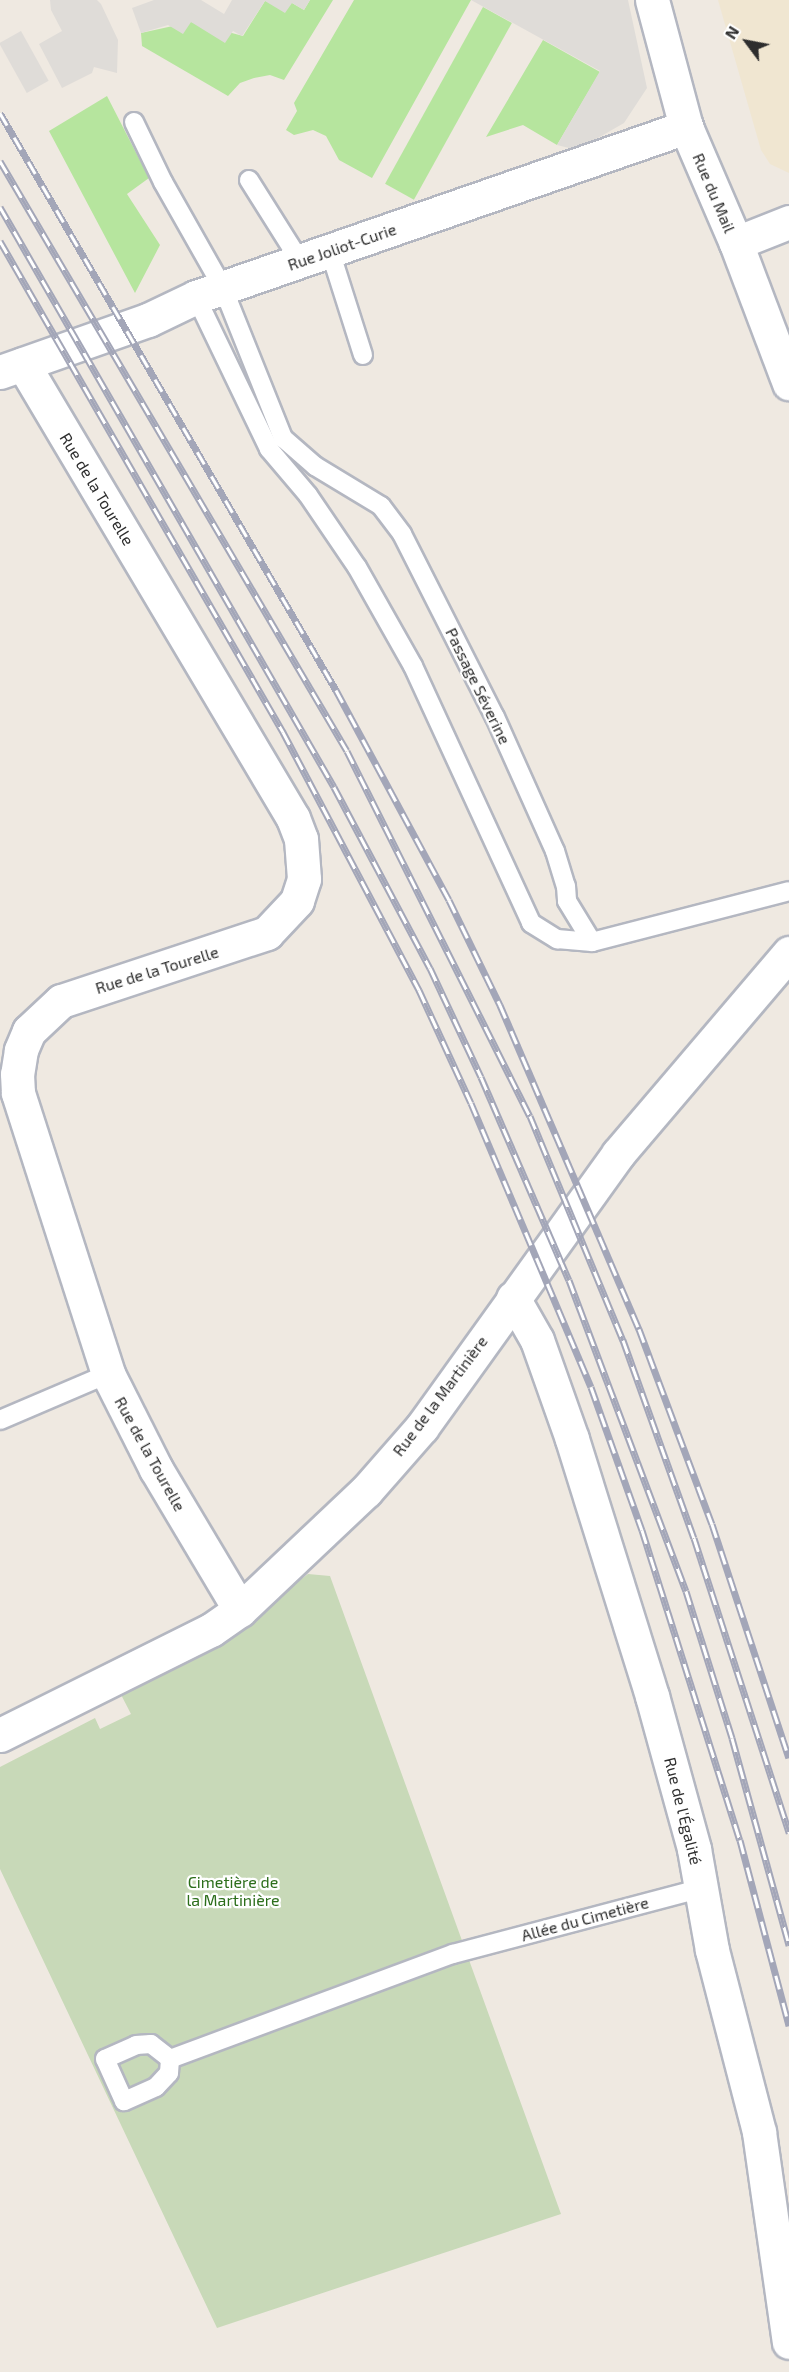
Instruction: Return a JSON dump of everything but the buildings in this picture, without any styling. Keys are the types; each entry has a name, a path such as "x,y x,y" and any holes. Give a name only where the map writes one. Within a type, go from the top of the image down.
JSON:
{"street":[{"name":"Rue du Mail","path":"652,0 686,128 783,344 789,383"},
{"name":"Rue Joliot-Curie","path":"12,368 148,320 210,293 686,128"},
{"path":"736,243 789,222"},
{"name":"Rue de la Tourelle","path":"12,368 293,818 305,862 297,901 267,933 61,1001 29,1031 21,1050 18,1093 108,1374 156,1469 240,1611"},
{"name":"Rue de la Martinière","path":"0,1735 211,1630 240,1611 366,1491 422,1426 618,1154 789,953"},
{"name":"Rue de l'Égalité","path":"513,1298 537,1340 572,1439 652,1696 702,1888 712,1950 759,2132 789,2342"}],"lane":[{"path":"134,122 210,293 269,449 308,495 357,567 413,666 531,923 557,939 592,942 789,891"},
{"path":"249,180 315,256 363,355"},
{"name":"Passage Séverine","path":"210,293 283,438 315,466 381,506 402,534 495,717 555,851 566,886 567,901 592,942"},
{"path":"0,1420 108,1374"},
{"name":"Allée du Cimetière","path":"170,2059 467,1949 702,1888"}],"shaded area":[{"path":"50,0 97,0 101,4 118,40 117,73 94,67 92,73 62,88 39,44 62,31 51,10"},
{"path":"154,0 201,0 224,14 232,0 310,0 304,10 292,3 285,13 265,1 242,36 233,31 225,43 191,22 183,34 168,25 141,33 132,8"},
{"path":"471,0 628,0 647,88 624,123 577,150 557,145 600,71"},
{"path":"718,0 789,0 789,173 770,164 761,150"},
{"path":"21,31 49,81 27,93 0,45"}],"green space":[{"path":"310,0 333,0 284,80 270,75 254,78 240,83 228,96 142,46 141,33 191,22 243,36 265,1 292,3 304,10"},
{"path":"354,0 471,0 372,178 339,160 326,136 313,130 294,135 286,130 297,111 294,103"},
{"path":"483,7 512,23 414,200 385,184"},
{"path":"543,40 600,72 557,145 523,125 486,137"},
{"path":"107,96 149,178 127,194 160,245 135,293 49,131"},
{"name":"Cimetière de la Martinière","path":"308,1574 330,1576 561,2214 217,2328 0,1869 0,1767 95,1718 100,1729 131,1714 116,1685 234,1630"}],"railway":[{"path":"0,113 336,690 449,900 500,1005 639,1329 712,1524 789,1758"},
{"path":"0,161 347,751 530,1116 623,1340 694,1538 789,1833"},
{"path":"0,207 334,787 430,968 481,1077 569,1280 686,1591 732,1738 789,1945"},
{"path":"0,241 283,732 419,990 471,1103 591,1387 642,1530 740,1840 789,2026"}]}
